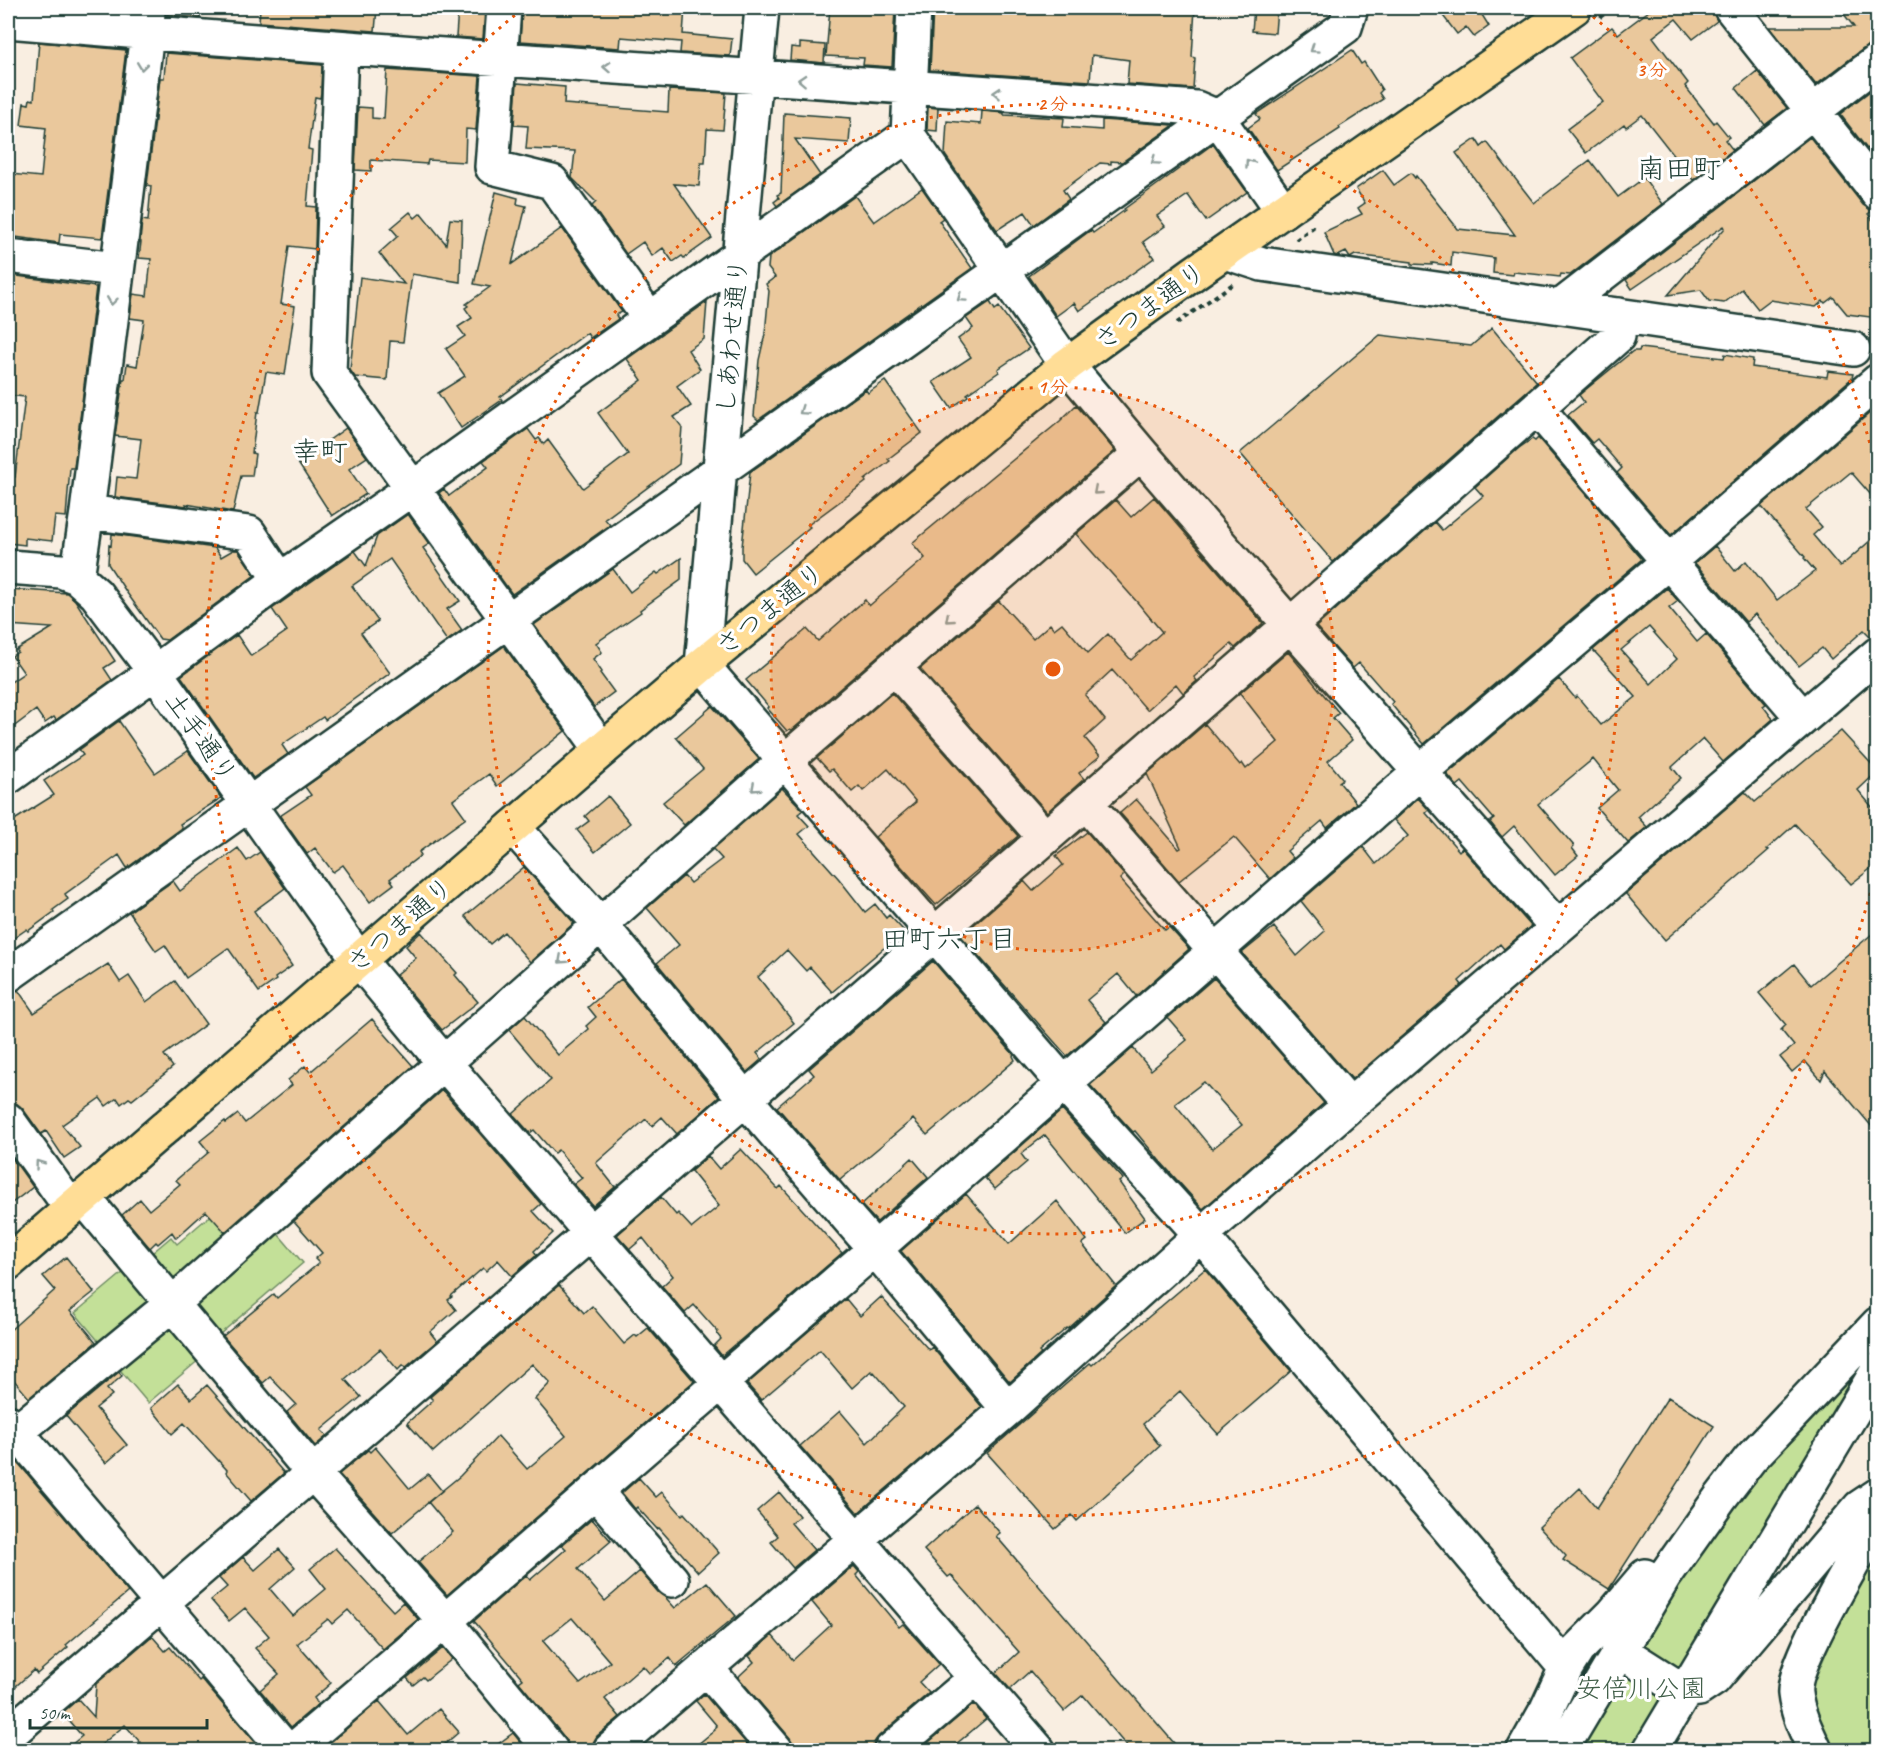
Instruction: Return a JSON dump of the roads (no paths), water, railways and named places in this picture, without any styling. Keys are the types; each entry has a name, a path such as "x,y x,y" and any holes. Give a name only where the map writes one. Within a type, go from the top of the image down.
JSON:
{"main road":[{"name":"さつま通り","path":"8,1263 702,665 1067,365 1574,8"}],"street":[{"path":"504,8 492,167 552,182 650,320"},
{"name":"しあわせ通り","path":"702,665 762,8"},
{"path":"914,8 908,135 1001,271 1067,365 1141,453 1557,927"},
{"path":"8,975 509,622 1345,27 1351,8"},
{"path":"1731,8 1878,193"},
{"path":"8,21 147,20 341,48 1196,108 1217,117 1283,211"},
{"path":"77,577 87,512 147,20"},
{"path":"341,48 329,374 602,750"},
{"path":"1560,307 1878,61"},
{"path":"8,777 280,580 413,488 908,135"},
{"path":"1225,252 1262,264 1853,349"},
{"path":"8,256 116,269"},
{"path":"8,1735 591,1233 1537,408 1618,336 1619,315"},
{"path":"293,1750 721,1383 1420,772 1878,381"},
{"path":"1537,408 1803,718"},
{"path":"286,1750 10,1431 172,1304 785,762 1141,453"},
{"path":"87,512 249,533 280,580"},
{"name":"土手通り","path":"8,567 61,571 77,577 96,594 155,672 359,960 445,1064 1038,1750"},
{"path":"610,1750 1008,1409 1201,1235 1350,1105 1878,654"},
{"path":"702,665 1064,1084 1201,1235 1566,1668"},
{"path":"894,667 1045,838"},
{"path":"1086,803 1350,1105"},
{"path":"513,827 601,925 1008,1409"},
{"path":"8,1120 77,1203 172,1304 313,1473 445,1622 551,1750"},
{"path":"1561,1750 1664,1577 1750,1459 1878,1324"},
{"path":"1650,1750 1878,1370"},
{"path":"595,1491 672,1580"},
{"path":"1619,1650 1677,1687 1686,1690 1699,1689 1714,1678 1860,1507 1878,1495"},
{"path":"1815,1750 1801,1719 1794,1692 1800,1668 1817,1630 1878,1520"},
{"path":"1524,1750 1578,1649 1613,1614 1644,1578 1677,1529 1686,1526 1700,1527"},
{"path":"706,1668 776,1750"},
{"path":"891,1750 976,1678"}],"district":[{"name":"南田町","path":"1679,168"},
{"name":"幸町","path":"320,451"},
{"name":"田町六丁目","path":"949,939"}],"park label":[{"name":"安倍川公園","path":"1641,1688"}]}
